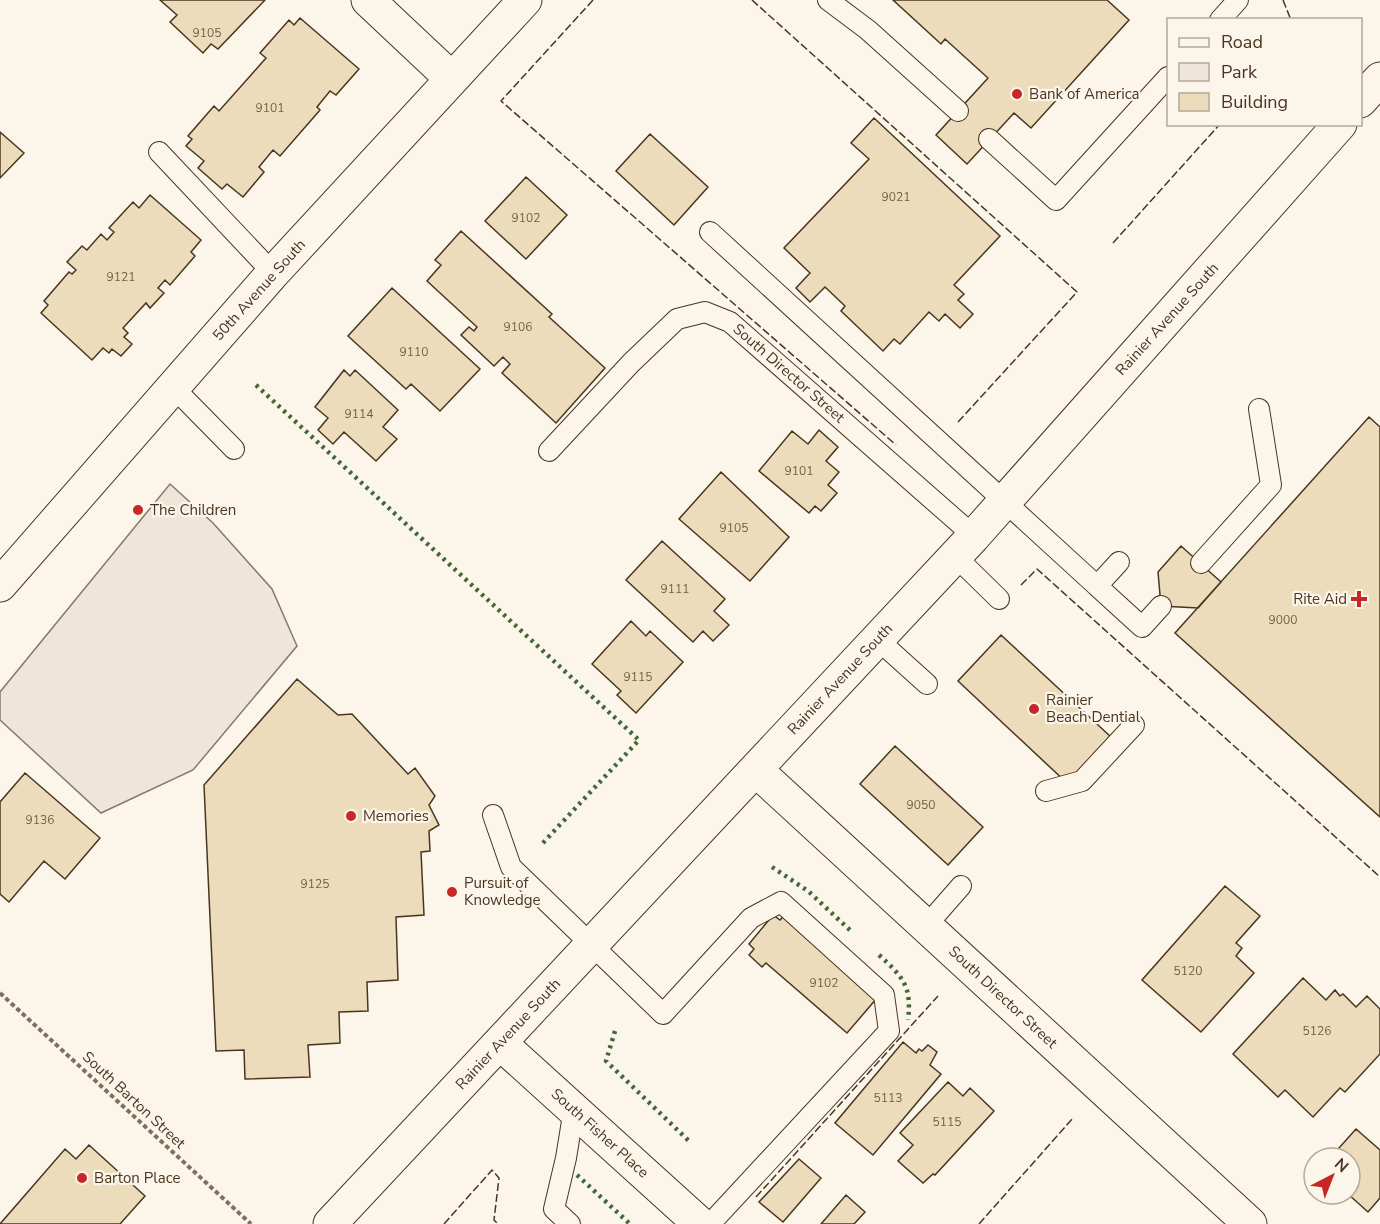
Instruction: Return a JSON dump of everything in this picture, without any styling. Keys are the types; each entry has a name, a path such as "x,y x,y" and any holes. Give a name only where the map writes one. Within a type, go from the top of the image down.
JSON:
{"street":[{"path":"368,0 452,79"},
{"name":"50th Avenue South","path":"0,585 273,273 525,0"},
{"path":"1362,99 1380,79"},
{"name":"Rainier Avenue South","path":"330,1224 964,546 1338,126"},
{"name":"South Director Street","path":"756,770 1250,1224"},
{"name":"South Fisher Place","path":"500,1043 700,1224"}],"lane":[{"path":"828,0 868,30 958,111"},
{"path":"989,139 1056,200 1167,77"},
{"path":"159,152 273,273"},
{"path":"710,232 1142,627 1161,606"},
{"name":"South Director Street","path":"549,451 631,363 677,319 705,312 730,322 964,546 999,599"},
{"path":"173,387 234,449"},
{"path":"1200,563 1271,484 1259,409"},
{"path":"1097,586 1119,562"},
{"path":"877,639 927,684"},
{"path":"1046,791 1082,781 1134,725"},
{"path":"493,815 511,867 663,1014 751,918 781,902 884,995 889,1031 710,1224"},
{"path":"926,926 961,886"},
{"path":"570,1224 554,1209 574,1109"}],"path":[{"name":"South Barton Street","path":"0,993 251,1224"}],"green space":[{"path":"170,484 213,523 272,589 297,646 193,770 101,813 0,720 0,692"}],"building":[{"path":"160,0 265,0 218,49 211,44 203,53 170,22 177,15"},
{"name":"Bank of America","path":"893,0 1107,0 1129,20 1031,128 1014,113 967,164 936,135 988,78 945,39 941,44"},
{"path":"300,18 359,69 336,95 330,91 317,107 320,110 280,156 273,150 259,167 264,172 243,197 227,184 222,189 198,168 204,161 186,146 192,139 188,136 214,106 219,111 266,58 260,53 289,20 294,25"},
{"path":"874,118 1000,236 954,285 964,294 958,300 973,314 960,328 945,314 939,321 929,312 900,344 894,339 883,351 841,311 845,306 825,287 810,302 796,288 810,273 784,248 869,159 851,143"},
{"path":"0,132 24,153 0,178"},
{"path":"650,134 708,187 674,225 616,171"},
{"path":"526,177 567,215 526,259 485,221"},
{"path":"150,195 201,240 191,252 195,256 170,285 165,280 158,288 164,293 150,308 146,303 123,328 128,333 124,337 132,344 121,356 112,349 109,353 103,348 92,360 41,313 48,305 44,301 69,272 72,274 76,270 67,262 82,246 87,250 101,234 107,240 114,232 109,228 133,202 139,208"},
{"path":"461,231 552,314 549,317 605,368 556,423 502,373 510,364 503,357 494,366 461,335 469,327 474,331 477,327 427,281 441,265 435,260"},
{"path":"392,288 480,369 440,411 411,384 406,389 348,336"},
{"path":"344,370 350,376 355,370 398,410 383,427 397,439 376,461 344,432 333,444 318,430 328,418 315,407"},
{"path":"1369,417 1380,427 1380,817 1175,633"},
{"path":"819,430 838,447 826,461 839,472 828,485 837,493 821,511 815,506 809,513 759,471 792,431 808,444"},
{"path":"721,472 789,537 750,581 679,519"},
{"path":"662,541 725,599 714,611 729,625 713,641 703,631 693,642 626,580"},
{"path":"1181,546 1221,582 1198,608 1161,606 1158,572"},
{"path":"631,621 646,636 650,631 683,662 636,713 617,695 621,691 592,664"},
{"name":"Rainier Beach Dential","path":"1001,635 1111,737 1068,784 958,681"},
{"path":"297,679 338,715 352,714 408,774 415,768 435,796 429,805 439,825 429,831 430,851 421,852 424,915 396,917 398,980 367,982 368,1011 339,1012 340,1043 308,1045 310,1077 245,1079 244,1050 216,1051 204,785"},
{"path":"895,746 983,827 948,865 860,784"},
{"path":"25,773 100,838 65,879 44,861 9,902 0,894 0,802"},
{"path":"1225,886 1260,916 1236,943 1242,948 1236,956 1254,973 1201,1032 1142,980"},
{"path":"773,915 780,920 785,915 804,924 798,931 877,998 847,1033 766,963 762,967 749,955 754,949 749,944"},
{"path":"1303,978 1326,1000 1335,990 1340,996 1343,994 1356,1007 1367,996 1380,1009 1380,1054 1345,1092 1340,1088 1313,1117 1285,1090 1278,1097 1233,1054"},
{"path":"903,1042 916,1053 928,1045 937,1052 930,1065 941,1074 873,1155 835,1123"},
{"path":"948,1082 963,1096 970,1088 994,1111 935,1175 933,1174 923,1183 898,1161 913,1145 900,1133"},
{"path":"1356,1129 1380,1150 1380,1198 1368,1212 1361,1206 1362,1146 1341,1146"},
{"name":"Barton Place","path":"89,1145 145,1196 120,1224 0,1224 65,1149 76,1159"},
{"path":"799,1159 821,1178 783,1222 759,1202"},
{"path":"846,1195 865,1212 854,1224 821,1224"}],"hedge":[{"path":"256,385 639,740 541,845"},
{"path":"772,867 808,891 852,932"},
{"path":"879,955 904,983 909,999 908,1020"},
{"path":"615,1031 606,1061 690,1142"},
{"path":"577,1175 630,1224"}],"fence":[{"path":"593,0 501,101 896,445"},
{"path":"752,0 1077,292 958,422"},
{"path":"1283,0 1290,18"},
{"path":"1113,243 1218,126"},
{"path":"1021,585 1037,569 1380,877"},
{"path":"756,1197 938,996"},
{"path":"979,1224 1073,1118"},
{"path":"444,1224 492,1170 499,1178 494,1220 498,1224"}],"place":[{"name":"Bank of America","path":"1017,94"},
{"name":"The Children","path":"138,510"},
{"name":"Rite Aid","path":"1359,599"},
{"name":"Rainier Beach Dential","path":"1034,709"},
{"name":"Memories","path":"351,816"},
{"name":"Pursuit of Knowledge","path":"452,892"},
{"name":"Barton Place","path":"82,1178"}]}
